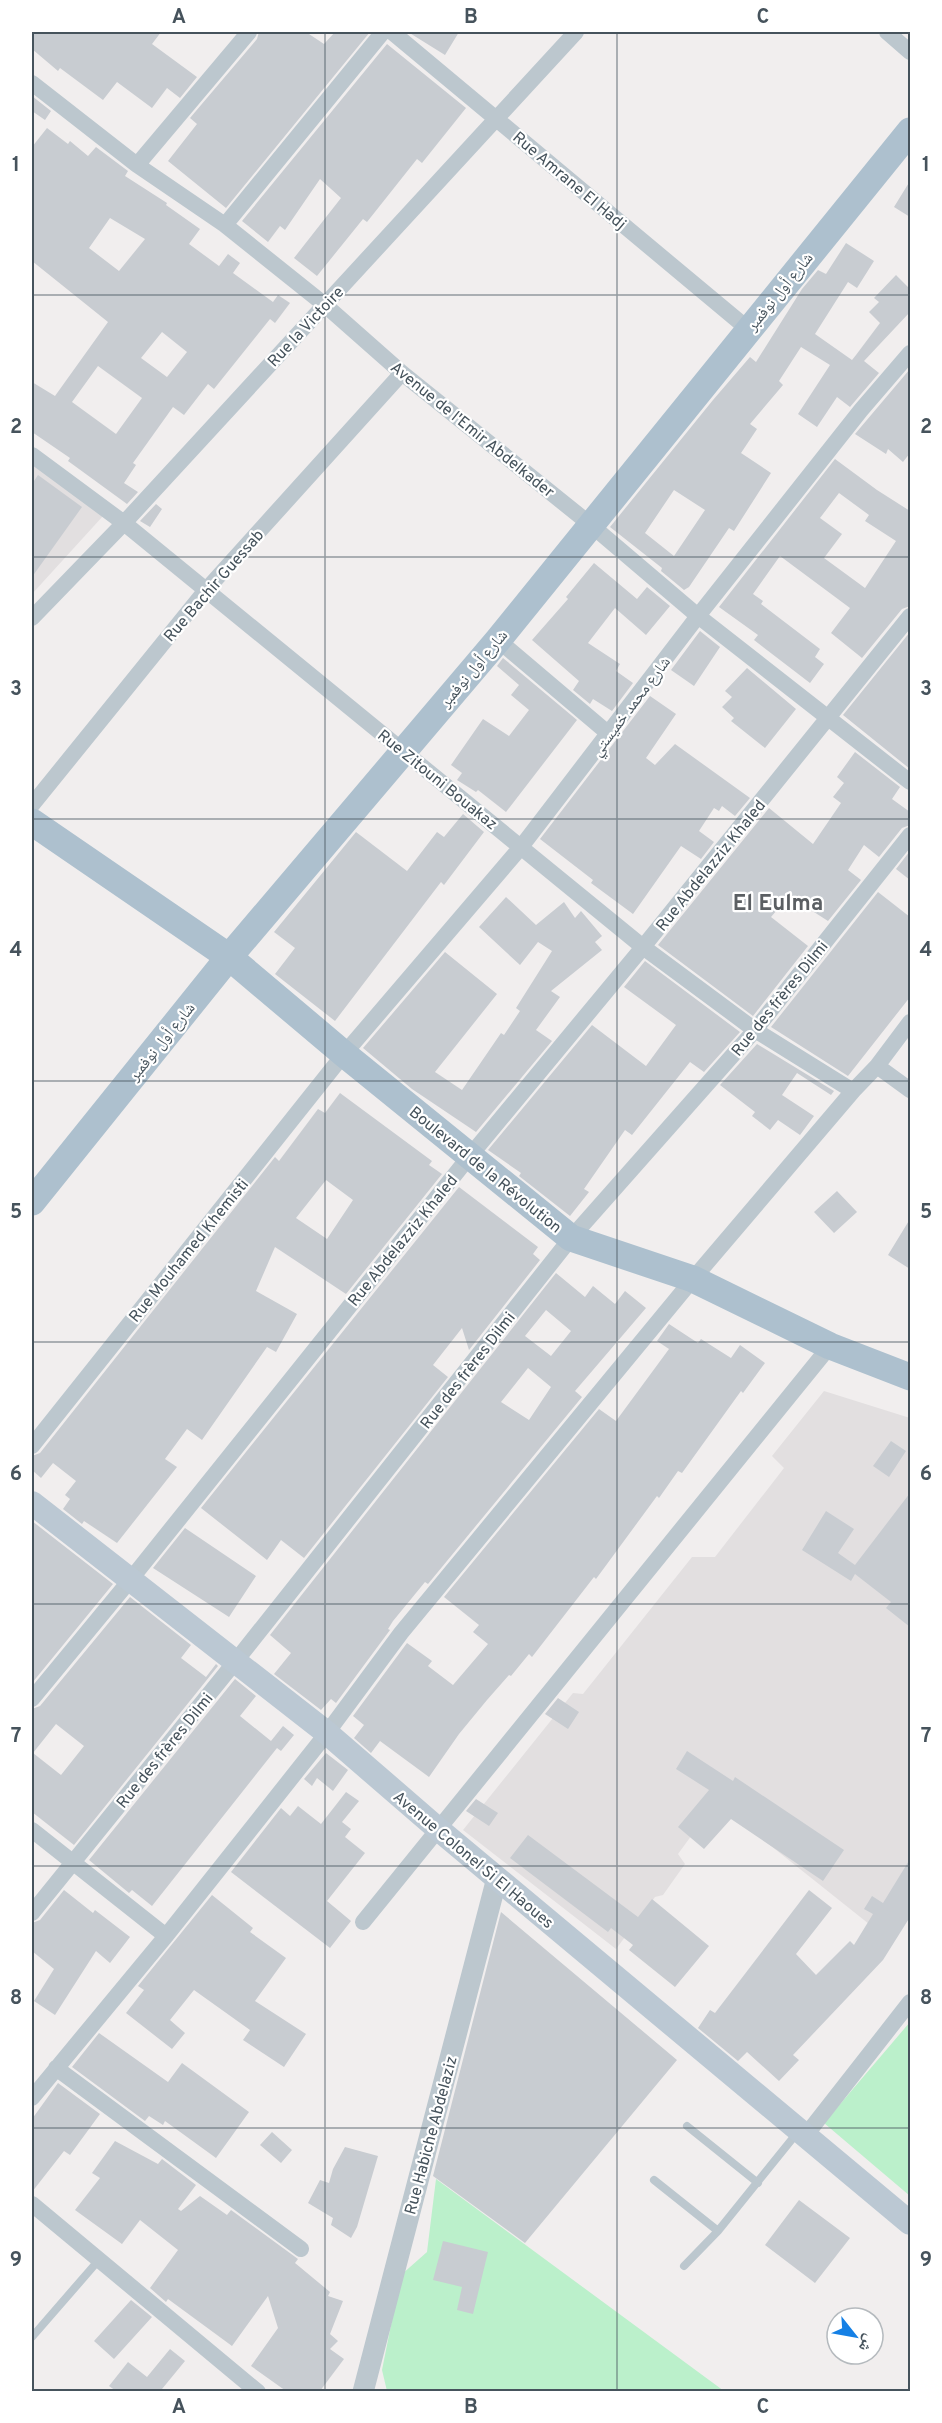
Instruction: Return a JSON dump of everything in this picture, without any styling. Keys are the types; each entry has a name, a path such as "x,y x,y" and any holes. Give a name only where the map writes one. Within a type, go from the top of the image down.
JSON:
{"main road":[{"name":"شارع أول نوفمبر","path":"32,1202 229,957 498,640 910,130"},
{"name":"Boulevard de la Révolution","path":"32,822 229,957 469,1157 571,1238 693,1279 830,1346 910,1377"},
{"name":"Avenue Colonel Si El Haoues","path":"32,1503 327,1733 438,1829 910,2223"}],"street":[{"path":"137,165 249,32"},
{"name":"Rue la Victoire","path":"32,618 124,523 576,32"},
{"path":"887,32 910,52"},
{"path":"225,225 394,33"},
{"name":"Rue Amrane El Hadj","path":"394,33 748,329"},
{"name":"Avenue de l'Emir Abdelkader","path":"32,82 137,165 225,225 325,305 402,373 591,525 698,616 830,717 910,782"},
{"name":"شارع محمد خميستي","path":"344,1054 521,847 698,616 910,352"},
{"name":"Rue Bachir Guessab","path":"32,805 206,590 402,373"},
{"name":"Rue Zitouni Bouakaz","path":"32,456 124,523 643,947 755,1030 853,1091"},
{"name":"Rue Abdelazziz Khaled","path":"32,1699 469,1157 643,947 910,616"},
{"path":"498,640 609,734"},
{"name":"Rue des frères Dilmi","path":"32,1913 235,1662 571,1238 755,1030 910,835"},
{"path":"32,2098 166,1936 327,1733 401,1633 693,1279 853,1091 877,1066 910,1022"},
{"name":"Rue Mouhamed Khemisti","path":"32,1446 344,1054"},
{"path":"877,1066 910,1090"},
{"path":"363,1922 830,1346"},
{"path":"32,1830 166,1936"},
{"name":"Rue Habiche Abdelaziz","path":"363,2391 497,1878"},
{"path":"803,2133 910,2002"},
{"path":"56,2068 301,2249"},
{"path":"32,2204 254,2390"}],"lane":[{"path":"687,2126 758,2182"},
{"path":"684,2266 718,2231 758,2182 803,2133"},
{"path":"654,2180 718,2231"},
{"path":"32,2337 98,2260"}],"shaded area":[{"path":"32,460 103,516 32,594"},
{"path":"824,1391 910,1418 910,1872 869,1924 716,1802 678,1854 685,1864 663,1895 655,1897 616,1949 463,1830 573,1693 583,1694 692,1557 715,1557 784,1468 772,1456"}],"green space":[{"path":"910,2022 910,2196 824,2123"},
{"path":"436,2179 724,2391 387,2391 382,2370 401,2275 427,2252"}],"building":[{"path":"32,32 161,32 152,44 197,77 180,98 167,88 152,108 117,82 103,100 60,68 58,71 32,49"},
{"path":"259,32 306,32 324,44 335,32 370,32 226,208 168,161 197,124 190,118 257,39"},
{"path":"408,32 459,32 445,55"},
{"path":"387,44 466,108 422,163 417,159 367,222 363,219 317,276 294,258 341,198 320,179 285,230 280,226 268,242 242,221"},
{"path":"32,96 51,111 45,120 32,111"},
{"path":"47,128 68,144 70,141 88,156 96,147 128,171 125,176 167,203 166,205 200,229 189,244 219,266 228,254 240,263 233,273 273,302 278,295 290,303 275,323 270,319 214,389 208,384 184,415 173,407 133,463 136,465 124,483 138,492 127,504 68,461 70,458 32,432 32,382 55,396 108,322 32,261 32,147","holes":["110,218 145,239 119,271 89,248","162,332 187,352 167,377 141,358","98,366 142,398 116,434 72,402"]},
{"path":"910,181 910,217 894,207"},
{"path":"846,243 874,261 857,288 848,282 815,334 852,360 880,323 869,312 879,302 874,298 896,275 910,289 910,312 864,361 879,373 850,407 837,397 817,427 798,414 830,365 801,347 779,381 783,385 750,424 757,429 741,453 771,473 734,531 729,528 689,587 684,590 661,571 662,568 610,527 750,357 756,362 802,289 818,270 826,274","holes":["674,490 705,510 674,556 645,533"]},
{"path":"910,369 910,453 903,462 888,449 886,454 855,434"},
{"path":"835,459 910,511 910,606 902,609 862,658 831,633 850,608 780,556 753,594 763,601 761,604 820,649 815,657 824,664 810,683 754,640 758,635 719,607","holes":["839,493 869,515 865,521 896,541 865,588 824,558 842,534 820,518"]},
{"path":"38,475 82,507 32,577 32,484"},
{"path":"156,504 162,509 150,527 140,521"},
{"path":"594,563 637,599 647,587 670,606 646,635 615,608 588,643 620,664 616,671 633,683 612,711 593,699 590,704 573,690 579,681 532,640 568,599 566,597"},
{"path":"700,631 720,647 694,686 671,670"},
{"path":"910,632 910,769 843,715"},
{"path":"503,658 577,720 506,812 478,790 476,792 457,780 462,773 451,765 483,719 509,736 529,710 511,695 519,685 497,666"},
{"path":"747,668 796,709 765,748 731,721 734,718 722,707 732,697 725,691"},
{"path":"650,696 676,714 646,758 655,765 675,744 750,798 735,816 722,806 719,811 714,808 699,831 714,842 701,859 681,846 633,914 591,883 593,880 540,839"},
{"path":"855,752 900,787 892,799 910,812 910,825 902,828 879,857 864,845 848,870 861,880 828,921 789,896 771,917 808,946 753,1016 658,945 769,808 813,844 841,803 833,797 844,783 837,777"},
{"path":"463,814 484,832 444,885 441,882 335,1021 275,974 295,948 274,932 356,832 407,871 437,832 444,837"},
{"path":"910,851 910,880 896,869"},
{"path":"878,892 910,917 910,997 848,1076 771,1027"},
{"path":"506,897 536,925 564,902 575,918 581,911 602,936 595,942 602,950 551,991 560,997 536,1030 552,1041 476,1132 412,1089 363,1048 445,952 497,994 435,1072 462,1090 501,1033 504,1035 520,1011 516,1008 552,951 538,942 520,965 479,927"},
{"path":"645,961 740,1032 704,1072 690,1062 632,1135 625,1130 584,1189 589,1192 570,1216 519,1176 521,1173 488,1150 592,1025 646,1066 676,1025 624,987"},
{"path":"757,1044 834,1091 831,1095 797,1073 782,1095 814,1116 800,1135 778,1120 770,1130 752,1116 755,1112 720,1085"},
{"path":"340,1093 432,1161 429,1165 442,1174 346,1294 275,1247 256,1291 297,1314 276,1352 267,1347 202,1440 187,1429 165,1459 177,1467 117,1543 84,1521 82,1524 63,1509 70,1499 65,1495 76,1481 53,1463 41,1478 32,1470 32,1456 40,1453 275,1157 279,1161 318,1109 325,1113","holes":["326,1180 353,1200 327,1239 296,1218"]},
{"path":"459,1187 538,1247 533,1254 540,1260 469,1350 462,1328 433,1365 448,1377 304,1558 281,1540 267,1560 201,1508"},
{"path":"837,1191 857,1212 834,1233 814,1212"},
{"path":"910,1219 910,1269 888,1255"},
{"path":"556,1273 585,1297 593,1286 615,1304 625,1291 646,1308 575,1391 582,1397 428,1584 425,1582 393,1621 388,1629 390,1630 336,1703 331,1699 321,1710 274,1674 291,1653 270,1635","holes":["546,1310 571,1331 551,1356 525,1336","528,1368 551,1387 529,1420 501,1402"]},
{"path":"669,1324 698,1343 701,1339 731,1358 740,1345 765,1363 743,1393 741,1391 682,1473 678,1471 659,1498 657,1496 596,1579 594,1577 532,1657 529,1654 487,1700 459,1734 429,1777 380,1741 371,1753 354,1738 364,1725 353,1716 407,1643 432,1661 428,1666 453,1685 488,1644 473,1632 479,1625 444,1597 599,1409 616,1421 669,1349 657,1341"},
{"path":"891,1441 906,1451 889,1477 873,1466"},
{"path":"910,1493 910,1627 886,1608 891,1602 855,1574 851,1581 802,1550 826,1511 854,1529 838,1553 855,1565"},
{"path":"32,1521 113,1584 32,1683"},
{"path":"185,1528 256,1576 229,1617 153,1568"},
{"path":"130,1597 191,1645 181,1658 206,1677 216,1664 218,1666 74,1845 32,1812 32,1709 40,1706","holes":["56,1724 84,1746 61,1775 33,1753"]},
{"path":"235,1679 256,1696 240,1716 271,1741 283,1726 294,1735 281,1751 277,1748 152,1906 132,1890 129,1893 89,1860"},
{"path":"558,1698 579,1712 568,1729 545,1714"},
{"path":"687,1751 733,1781 735,1777 844,1850 823,1881 731,1819 704,1849 678,1827 709,1790 676,1769"},
{"path":"326,1753 348,1770 333,1791 317,1778 312,1786 304,1779"},
{"path":"346,1792 359,1801 342,1822 351,1829 345,1837 365,1853 327,1901 351,1921 330,1948 231,1872 281,1808 290,1816 298,1806 321,1824"},
{"path":"476,1799 498,1813 489,1826 466,1811"},
{"path":"528,1835 638,1917 652,1899 709,1946 675,1987 629,1950 633,1945 611,1928 608,1932 510,1858"},
{"path":"910,1859 910,1917 883,1960 793,2055 799,2060 779,2081 747,2052 738,2061 698,2028 710,2010 715,2013 809,1890 832,1908 796,1954 816,1975 850,1941 854,1945 873,1914 864,1909 872,1896 883,1903"},
{"path":"64,1890 93,1913 95,1910 130,1937 110,1963 96,1951 55,2015 34,2001 54,1969 32,1951 32,1923 40,1920"},
{"path":"212,1895 253,1928 250,1932 286,1958 255,2001 306,2034 284,2067 243,2040 250,2030 194,1990 170,2020 185,2033 172,2049 126,2013 144,1990 138,1986"},
{"path":"501,1912 677,2060 525,2243 433,2176"},
{"path":"99,2033 168,2082 182,2063 249,2112 216,2158 165,2121 163,2125 149,2116 145,2121 72,2067"},
{"path":"58,2083 100,2114 70,2155 64,2151 32,2192 32,2119"},
{"path":"272,2132 292,2150 281,2163 260,2145"},
{"path":"115,2141 158,2164 162,2159 196,2185 178,2209 181,2211 200,2196 227,2215 231,2210 298,2259 295,2263 330,2292 328,2296 343,2301 330,2334 338,2341 330,2349 344,2359 320,2391 286,2391 251,2366 278,2328 268,2296 232,2346 168,2299 166,2302 150,2288 178,2250 140,2220 122,2244 75,2210 100,2178 92,2173"},
{"path":"345,2147 378,2156 357,2227 351,2238 331,2225 333,2218 308,2203 320,2180 329,2183 333,2169"},
{"path":"799,2200 850,2238 815,2283 765,2245"},
{"path":"443,2241 488,2252 473,2314 457,2310 462,2287 433,2280"},
{"path":"131,2300 152,2317 114,2359 94,2341"},
{"path":"170,2349 185,2361 162,2389 165,2391 116,2391 109,2386 128,2362 147,2377"}],"district":[{"name":"El Eulma","path":"778,902"}]}
